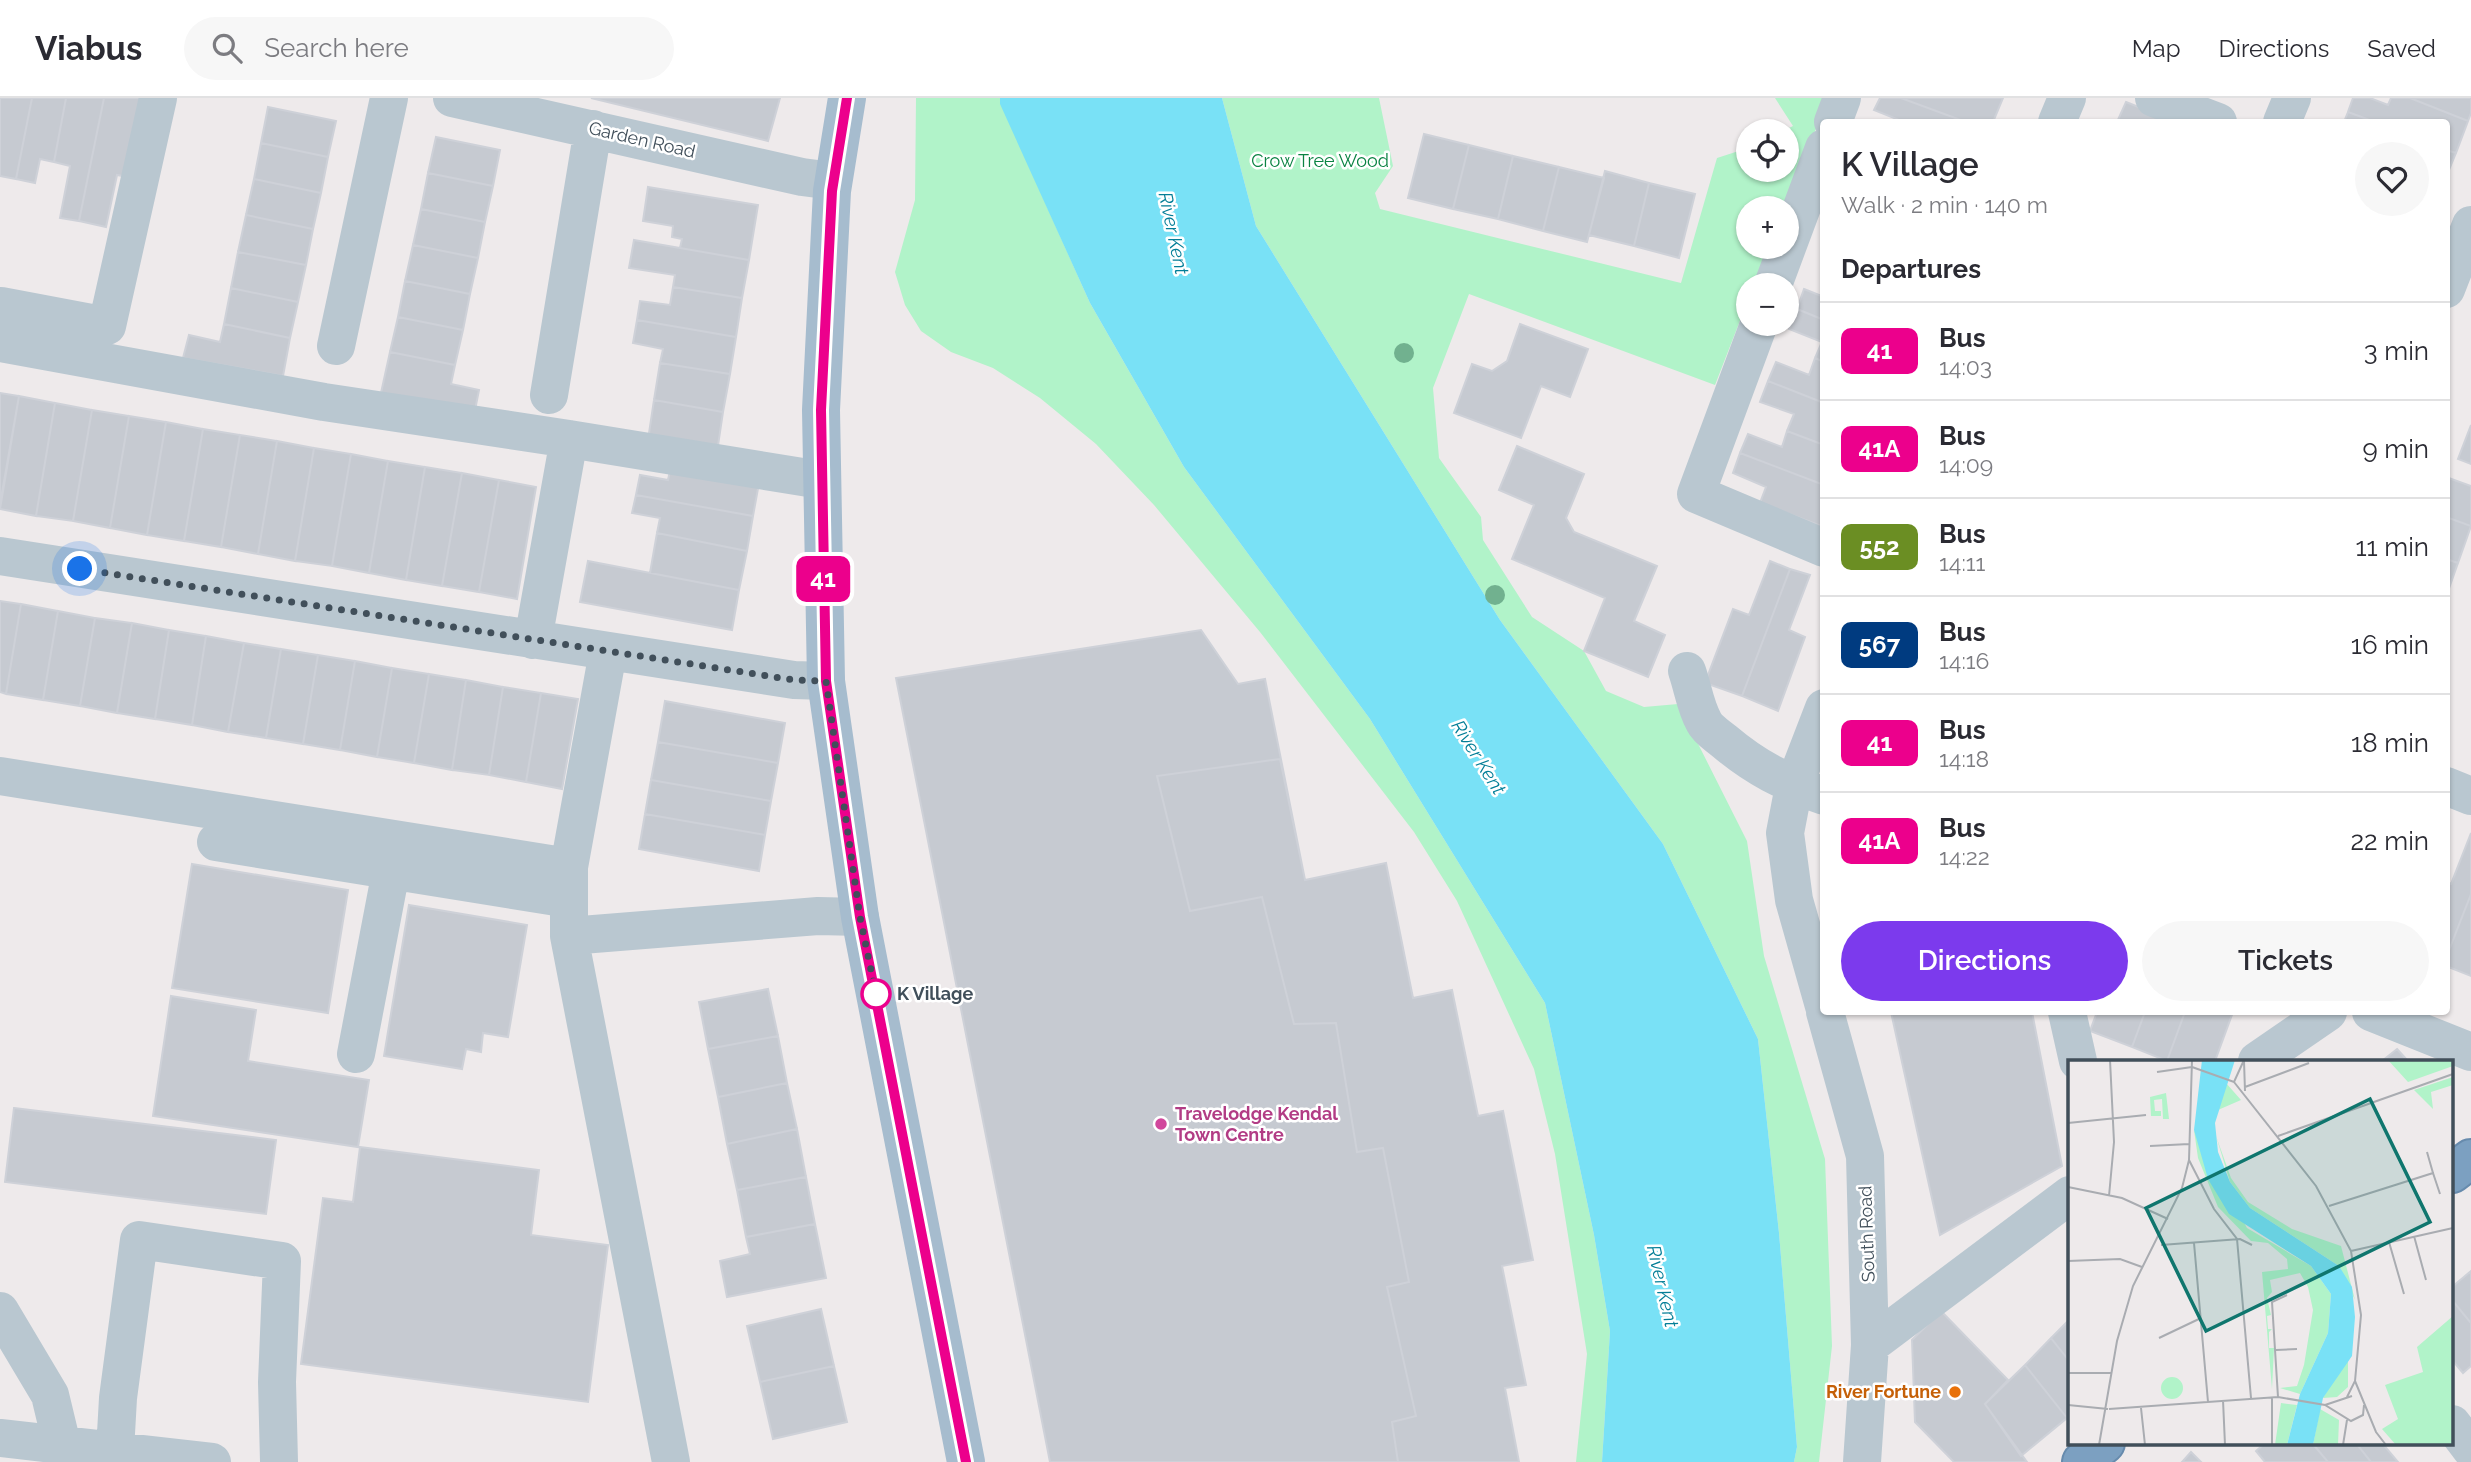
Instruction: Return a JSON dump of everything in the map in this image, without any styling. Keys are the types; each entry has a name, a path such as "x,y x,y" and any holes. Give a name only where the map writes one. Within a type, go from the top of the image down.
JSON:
{"highway":[{"path":"2454,1172 2471,1159"},
{"path":"2082,1462 2104,1444"}],"main road":[{"path":"847,98 833,181 821,410 826,681 860,917 966,1462"}],"street":[{"path":"1,306 107,326 158,98"},
{"path":"336,346 389,98"},
{"name":"Garden Road","path":"452,98 802,177 833,181"},
{"path":"1834,119 1842,98"},
{"path":"2058,119 2067,98"},
{"path":"2154,98 2210,119"},
{"path":"2284,119 2292,98"},
{"path":"549,395 593,129"},
{"path":"1777,273 1820,159"},
{"path":"2450,280 2469,236"},
{"path":"1755,336 1696,494 1820,546"},
{"path":"0,343 324,402 821,480"},
{"path":"533,640 569,439"},
{"path":"0,556 608,652 794,680 826,681"},
{"path":"608,652 569,901 671,1462"},
{"path":"1687,671 1694,700 1706,726 1770,775 1809,791"},
{"path":"1820,730 1809,791 1785,833 1794,901 1820,992"},
{"path":"0,776 569,901"},
{"path":"2450,788 2471,796"},
{"path":"216,842 569,901 860,917"},
{"path":"356,1054 391,871"},
{"name":"South Road","path":"1826,1015 1865,1156 1870,1345 1862,1461"},
{"path":"2068,1015 2078,1060"},
{"path":"2259,1060 2324,1015"},
{"path":"2378,1015 2471,1052"},
{"path":"1870,1345 2068,1196"},
{"path":"115,1451 118,1398 139,1240 282,1261 277,1382 279,1462"},
{"path":"0,1311 50,1395 62,1445"},
{"path":"2454,1427 2471,1449"},
{"path":"0,1438 191,1461"}],"green space":[{"path":"916,98 1000,98 1090,303 1184,467 1370,719 1545,1003 1594,1235 1610,1331 1602,1462 1576,1462 1587,1354 1555,1154 1534,1069 1457,901 1414,832 1260,632 1154,505 1096,444 1040,398 993,368 951,352 921,331 905,305 895,272 915,200"},
{"name":"Crow Tree Wood","path":"1222,98 1379,98 1393,166 1375,193 1380,209 1681,283 1717,158 1736,152 1736,182 1795,182 1790,196 1736,196 1736,259 1764,259 1759,273 1736,273 1736,331 1715,385 1469,294 1433,388 1439,458 1481,517 1483,540 1532,617 1584,651 1606,691 1644,707 1678,704 1747,841 1764,956 1825,1159 1832,1346 1819,1462 1794,1462 1797,1447 1779,1233 1758,1039 1663,844 1500,620 1256,226"},
{"path":"1775,98 1828,98 1799,172 1799,119 1788,119"}],"water":[{"name":"River Kent","path":"1000,98 1222,98 1256,226 1500,620 1663,844 1758,1039 1779,1233 1797,1447 1794,1462 1602,1462 1610,1331 1594,1235 1545,1003 1370,719 1184,467 1090,303 1000,104"}],"building":[{"path":"0,98 32,98 16,179 0,176"},
{"path":"32,98 66,98 54,162 40,159 35,183 16,179"},
{"path":"66,98 104,98 79,221 60,218 70,166 54,162"},
{"path":"104,98 155,98 139,179 117,175 106,227 79,221"},
{"path":"591,98 780,98 768,141"},
{"path":"1880,98 1901,98 1958,119 1896,119 1874,110"},
{"path":"1901,98 2003,98 1994,119 1958,119"},
{"path":"2353,98 2370,98 2388,105 2391,98 2410,98 2468,121 2456,153 2450,151 2450,119 2367,119 2348,112"},
{"path":"2410,98 2471,98 2471,113 2468,121"},
{"path":"2126,102 2168,119 2118,119"},
{"path":"268,107 336,121 328,157 261,143"},
{"path":"2348,112 2367,119 2345,119"},
{"path":"1424,134 1469,145 1453,209 1408,198"},
{"path":"436,137 500,150 493,186 428,173"},
{"path":"261,143 328,157 321,193 254,179"},
{"path":"1469,145 1513,156 1498,219 1453,209"},
{"path":"2450,151 2456,153 2450,167"},
{"path":"1513,156 1559,167 1543,231 1498,219"},
{"path":"1559,167 1604,178 1587,242 1543,231"},
{"path":"1605,171 1649,183 1634,246 1589,235"},
{"path":"428,173 493,186 485,222 421,209"},
{"path":"254,179 321,193 313,229 246,215"},
{"path":"1649,183 1695,194 1679,258 1634,246"},
{"path":"648,187 758,205 749,260 680,248 682,239 672,237 673,226 643,221"},
{"path":"421,209 485,222 478,258 413,245"},
{"path":"246,215 313,229 306,265 238,252"},
{"path":"634,240 749,260 742,298 673,287 675,275 629,268"},
{"path":"413,245 478,258 470,294 405,281"},
{"path":"238,252 306,265 298,302 231,288"},
{"path":"405,281 470,294 463,330 398,317"},
{"path":"673,287 742,298 736,337 637,320 640,301 670,305"},
{"path":"231,288 298,302 290,338 224,324"},
{"path":"1804,289 1820,295 1820,318 1799,310"},
{"path":"1799,310 1820,318 1820,341 1799,333"},
{"path":"398,317 463,330 455,365 390,352"},
{"path":"637,320 736,337 730,374 660,363 663,349 633,343"},
{"path":"224,324 290,338 283,376 183,358 189,335 220,342"},
{"path":"1520,324 1588,349 1570,397 1541,386 1521,438 1454,413 1472,364 1492,371 1507,361"},
{"path":"1820,347 1820,360 1815,358"},
{"path":"390,352 455,365 451,384 479,390 475,410 381,393"},
{"path":"1815,358 1820,360 1820,401 1768,381 1776,362 1809,375"},
{"path":"660,363 730,374 723,412 654,400"},
{"path":"1768,381 1820,401 1820,443 1787,431 1794,414 1760,402"},
{"path":"0,393 19,396 0,504"},
{"path":"19,396 55,403 36,516 0,509"},
{"path":"654,400 723,412 717,452 648,440"},
{"path":"55,403 92,410 73,521 36,516"},
{"path":"92,410 129,416 110,528 73,521"},
{"path":"129,416 166,422 147,535 110,528"},
{"path":"166,422 203,429 184,541 147,535"},
{"path":"2471,425 2471,464 2458,459"},
{"path":"203,429 240,435 221,547 184,541"},
{"path":"1787,431 1820,443 1820,483 1740,453 1748,434 1782,447"},
{"path":"240,435 277,441 258,554 221,547"},
{"path":"277,441 314,448 295,561 258,554"},
{"path":"1517,446 1584,474 1566,518 1574,532 1657,566 1634,621 1665,635 1648,677 1584,651 1605,598 1512,559 1534,505 1499,490"},
{"path":"314,448 351,454 332,566 295,561"},
{"path":"1740,453 1820,483 1820,526 1760,503 1766,487 1733,473"},
{"path":"351,454 388,461 369,573 332,566"},
{"path":"388,461 425,467 406,580 369,573"},
{"path":"671,466 759,483 753,516 636,495 640,475 668,480"},
{"path":"425,467 462,473 442,586 406,580"},
{"path":"462,473 499,480 479,592 442,586"},
{"path":"2450,478 2471,486 2471,526 2450,518"},
{"path":"499,480 536,487 517,599 479,592"},
{"path":"636,495 753,516 747,551 657,533 660,518 632,513"},
{"path":"2450,518 2471,526 2458,563 2450,560"},
{"path":"657,533 747,551 739,590 650,573"},
{"path":"2450,560 2458,563 2450,586"},
{"path":"588,561 739,590 732,630 580,602"},
{"path":"1770,561 1790,569 1742,696 1705,683 1733,609 1749,615"},
{"path":"1790,569 1810,575 1789,630 1805,637 1778,711 1742,696"},
{"path":"0,601 21,604 6,694 0,692"},
{"path":"21,604 58,611 43,700 6,694"},
{"path":"58,611 95,618 80,706 43,700"},
{"path":"95,618 132,623 117,713 80,706"},
{"path":"132,623 169,630 155,719 117,713"},
{"path":"169,630 206,636 192,725 155,719"},
{"path":"1201,630 1238,684 1265,679 1305,880 1386,863 1413,998 1452,990 1478,1116 1503,1111 1533,1260 1502,1266 1526,1385 1505,1388 1519,1462 1050,1462 896,678"},
{"path":"206,636 244,643 228,732 192,725"},
{"path":"244,643 281,649 266,738 228,732"},
{"path":"281,649 318,655 303,744 266,738"},
{"path":"318,655 355,661 340,750 303,744"},
{"path":"355,661 392,668 377,757 340,750"},
{"path":"392,668 429,674 414,763 377,757"},
{"path":"429,674 466,680 452,770 414,763"},
{"path":"466,680 503,687 489,775 452,770"},
{"path":"503,687 541,693 526,782 489,775"},
{"path":"541,693 578,699 562,789 526,782"},
{"path":"665,701 785,723 778,763 658,742"},
{"path":"658,742 778,763 771,801 651,780"},
{"path":"1280,759 1305,880 1386,863 1413,998 1452,990 1478,1116 1503,1111 1533,1260 1502,1266 1526,1385 1505,1388 1519,1462 1398,1462 1392,1422 1416,1416 1387,1287 1409,1282 1383,1148 1357,1152 1336,1023 1294,1024 1262,897 1190,911 1157,776"},
{"path":"651,780 771,801 765,835 645,814"},
{"path":"645,814 765,835 759,871 639,849"},
{"path":"2471,833 2471,894 2450,948 2450,884"},
{"path":"192,864 348,890 328,1013 172,988"},
{"path":"2471,894 2471,976 2450,968 2450,948"},
{"path":"409,905 527,925 508,1037 483,1033 481,1052 466,1049 462,1069 384,1056"},
{"path":"768,989 778,1036 708,1049 699,1002"},
{"path":"171,996 256,1010 248,1061 369,1080 358,1147 153,1116"},
{"path":"1892,1015 2033,1015 2062,1166 1940,1235"},
{"path":"2096,1015 2144,1015 2132,1047 2090,1031"},
{"path":"2144,1015 2184,1015 2167,1060 2132,1047"},
{"path":"2184,1015 2232,1015 2215,1060 2167,1060"},
{"path":"778,1036 787,1083 718,1097 708,1049"},
{"path":"2397,1049 2407,1060 2383,1060"},
{"path":"787,1083 797,1129 727,1144 718,1097"},
{"path":"14,1108 276,1140 266,1214 5,1182"},
{"path":"797,1129 806,1177 737,1190 727,1144"},
{"path":"360,1147 539,1170 531,1235 608,1245 588,1402 301,1364 323,1198 353,1202"},
{"path":"806,1177 815,1224 746,1237 737,1190"},
{"path":"815,1224 826,1278 727,1297 720,1261 750,1254 746,1237"},
{"path":"2471,1271 2471,1323 2454,1302 2454,1285"},
{"path":"2454,1302 2471,1323 2471,1366 2463,1373 2454,1362"},
{"path":"821,1309 834,1366 760,1382 747,1326"},
{"name":"River Fortune","path":"1941,1311 2008,1380 1985,1404 2027,1462 1954,1462 1915,1422 1912,1340"},
{"path":"2068,1321 2068,1359 2051,1338"},
{"path":"2051,1338 2068,1359 2068,1417 2067,1418 2025,1365"},
{"path":"2025,1365 2067,1418 2021,1456 1985,1404"},
{"path":"834,1366 847,1422 773,1439 760,1382"},
{"path":"2264,1444 2313,1444 2328,1462 2265,1462 2256,1451"},
{"path":"2313,1444 2357,1444 2371,1462 2328,1462"},
{"path":"2357,1444 2383,1444 2398,1462 2371,1462"},
{"path":"2191,1452 2201,1462 2182,1462"}],"bus line":[{"name":"41","path":"847,98 832,191 821,410 826,681 860,917 966,1462"}],"place":[{"name":"K Village","path":"876,994"},
{"name":"Travelodge Kendal Town Centre","path":"1161,1124"},
{"name":"River Fortune","path":"1955,1392"}],"route":[{"path":"80,569 794,680 826,681 860,917 876,994"}]}
